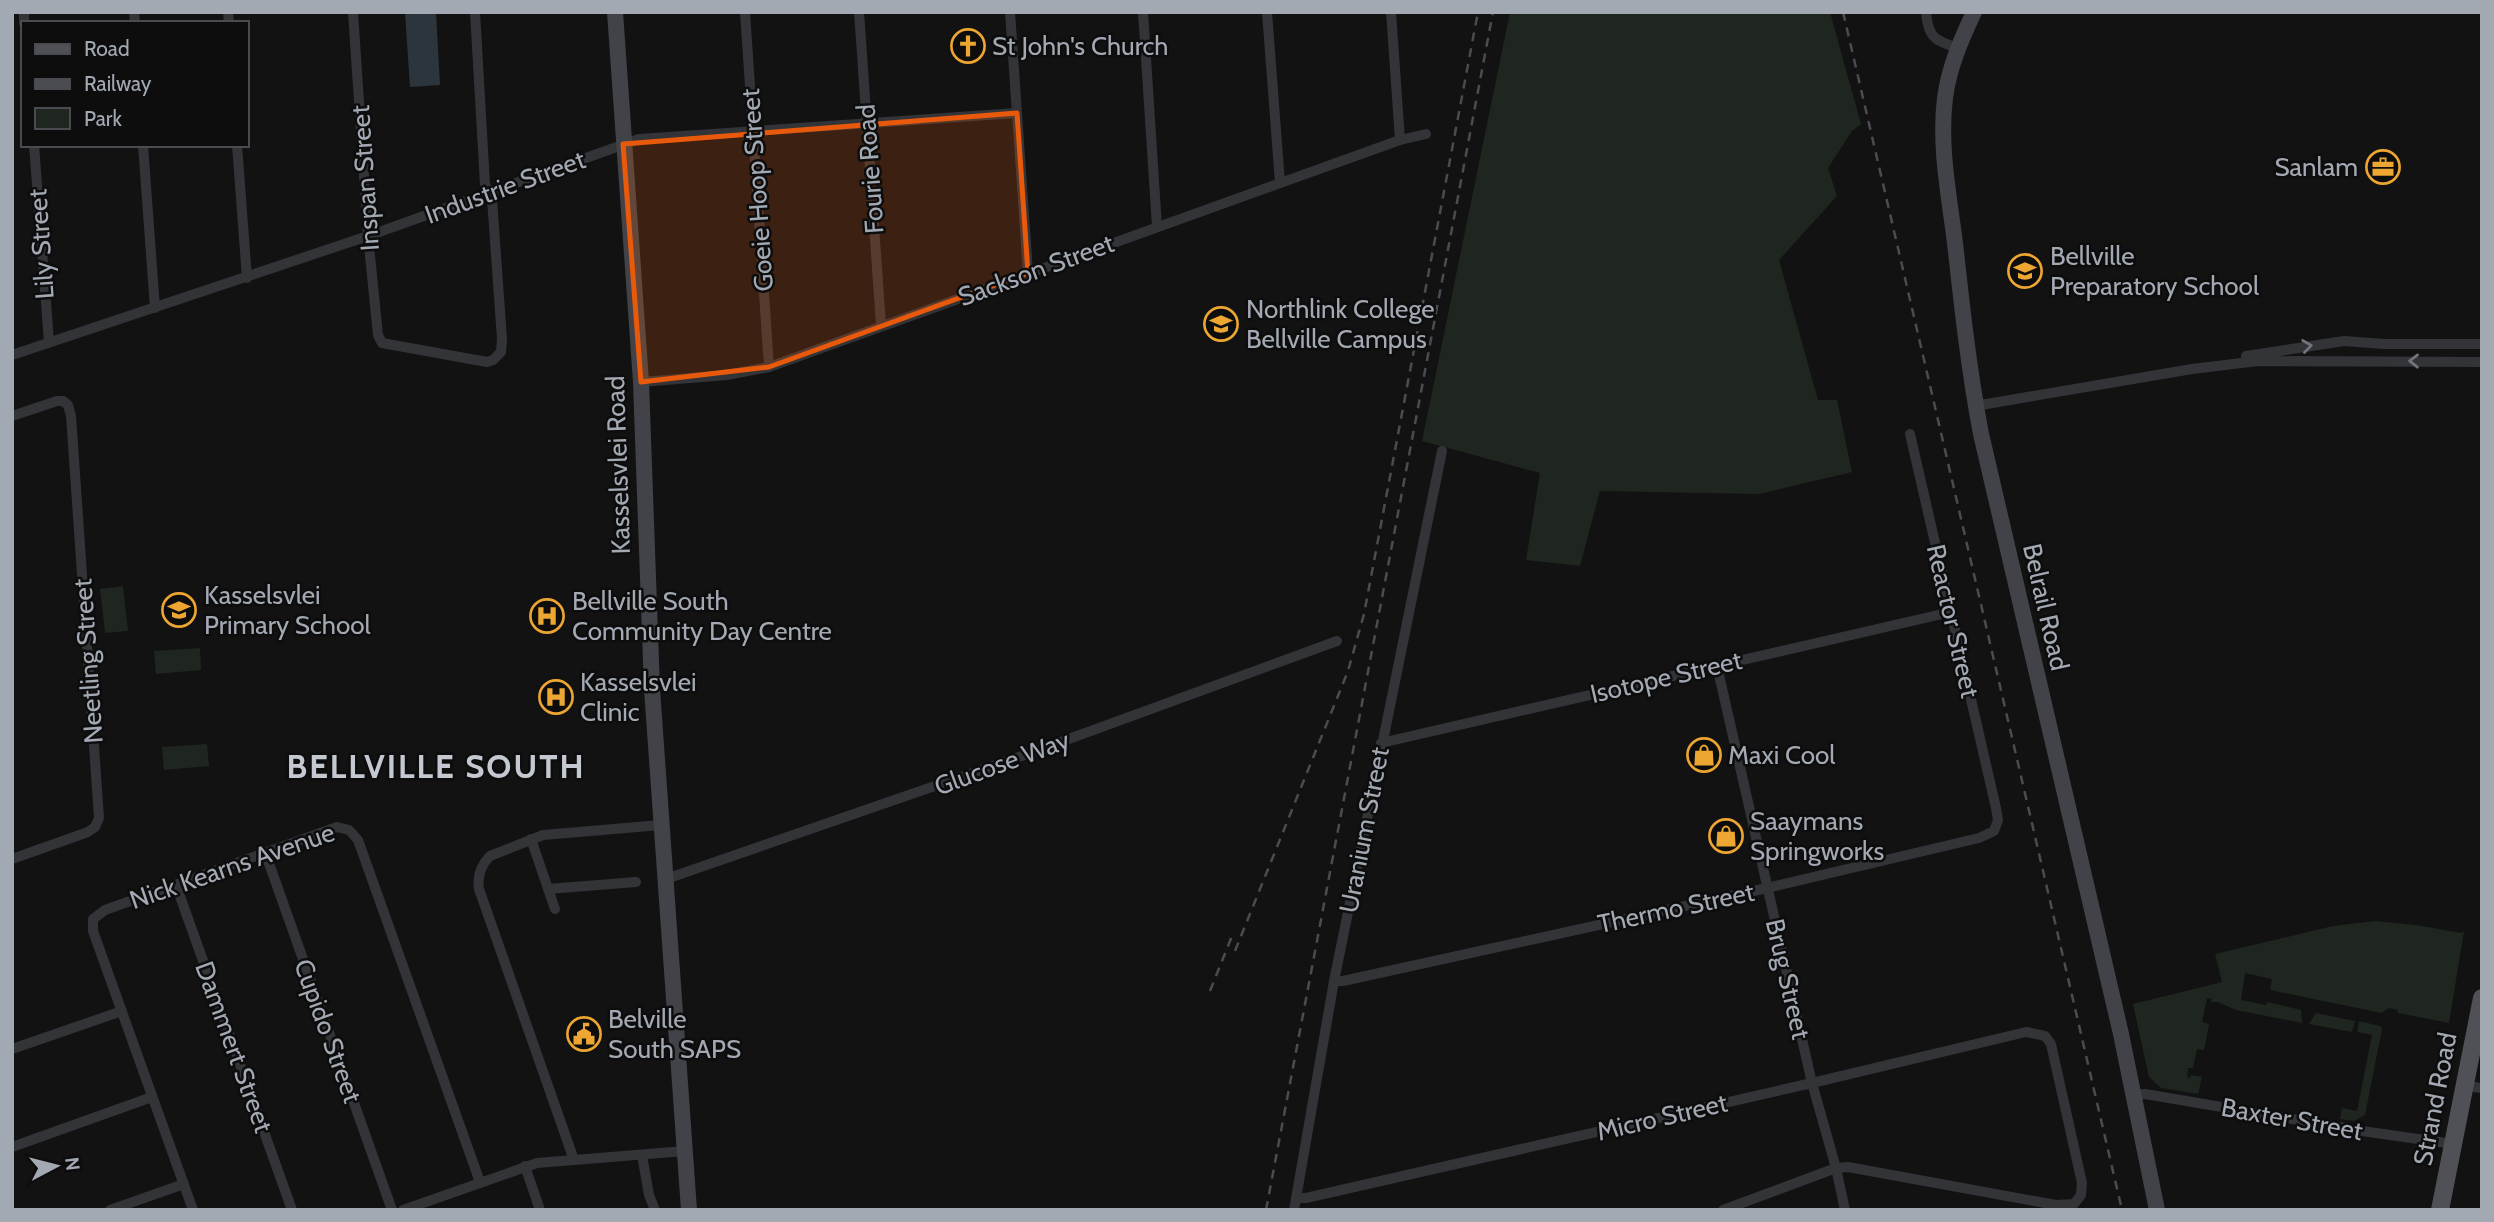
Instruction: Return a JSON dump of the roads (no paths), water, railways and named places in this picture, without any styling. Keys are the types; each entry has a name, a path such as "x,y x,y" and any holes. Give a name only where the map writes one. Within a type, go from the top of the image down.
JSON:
{"main road":[{"name":"Strand Road","path":"2440,1210 2453,1144 2473,1087 2482,998"}],"street":[{"name":"Inspan Street","path":"353,12 376,329 382,343 481,362 493,360 501,352 493,215 489,193"},
{"path":"475,12 485,184 489,193"},
{"name":"Kasselsvlei Road","path":"615,12 640,382 648,620 689,1210"},
{"name":"Goeie Hoop Street","path":"745,12 769,367"},
{"name":"Fourie Road","path":"859,12 881,325"},
{"path":"1010,12 1028,273"},
{"path":"1143,12 1157,227"},
{"path":"1266,12 1280,183"},
{"path":"1391,12 1400,140"},
{"path":"1926,12 1930,34 1938,41 1957,48"},
{"name":"Belrail Road","path":"1974,12 1957,48 1945,98 1943,138 1976,406 2118,1021 2157,1210"},
{"name":"Industrie Street","path":"12,355 247,278 639,139 1017,113"},
{"name":"Sackson Street","path":"640,382 727,375 769,367 1400,140 1426,134"},
{"name":"Lily Street","path":"34,147 49,342"},
{"path":"144,147 155,308"},
{"path":"237,147 247,278"},
{"path":"1976,406 2192,369 2284,349 2344,341 2384,344 2482,344"},
{"path":"2192,369 2258,361 2482,362"},
{"name":"Neetling Street","path":"12,416 57,401 68,405 72,429 99,818 95,827 88,832 12,859"},
{"name":"Reactor Street","path":"1910,434 1996,808"},
{"name":"Uranium Street","path":"1295,1204 1334,981 1442,451"},
{"name":"Isotope Street","path":"1381,743 1951,612"},
{"name":"Glucose Way","path":"666,879 1048,747 1337,642"},
{"name":"Brug Street","path":"1717,666 1766,888 1845,1210"},
{"name":"Thermo Street","path":"1334,981 1766,888 1979,838 1994,831 1998,820 1996,808"},
{"path":"574,1160 478,884 480,870 490,856 531,839 562,832 661,825"},
{"name":"Nick Kearns Avenue","path":"193,1210 93,931 93,919 99,912 337,827 354,833 480,1182"},
{"path":"531,839 555,909"},
{"name":"Cupido Street","path":"265,852 392,1210"},
{"path":"548,889 636,881"},
{"name":"Dammert Street","path":"176,885 292,1210"},
{"path":"12,1049 121,1011"},
{"name":"Micro Street","path":"1295,1204 1320,1195 2026,1032 2045,1036 2051,1044 2081,1182 2082,1190 2077,1201 2070,1205 2056,1205 1866,1168 1836,1168"},
{"name":"Baxter Street","path":"2132,1095 2145,1094 2453,1144"},
{"path":"12,1147 152,1097"},
{"path":"403,1210 525,1167 685,1151"},
{"path":"642,1155 649,1195 655,1210"},
{"path":"525,1167 540,1210"},
{"path":"1723,1210 1836,1168"},
{"path":"110,1210 184,1184"}],"railway":[{"path":"1235,951 1348,671 1364,614 1478,12"},
{"path":"1266,1210 1493,12"},
{"path":"1843,12 2122,1210"},
{"path":"1210,991 1232,936"}],"place":[{"name":"St John's Church","path":"968,46"},
{"name":"Sanlam","path":"2383,167"},
{"name":"Bellville Preparatory School","path":"2025,271"},
{"name":"Northlink College Bellville Campus","path":"1221,324"},
{"name":"Kasselsvlei Primary School","path":"179,610"},
{"name":"Bellville South Community Day Centre","path":"547,616"},
{"name":"Kasselsvlei Clinic","path":"556,697"},
{"name":"Maxi Cool","path":"1704,755"},
{"name":"Saaymans Springworks","path":"1726,836"},
{"name":"Belville South SAPS","path":"584,1034"}],"district":[{"name":"BELLVILLE SOUTH","path":"436,766"}]}
